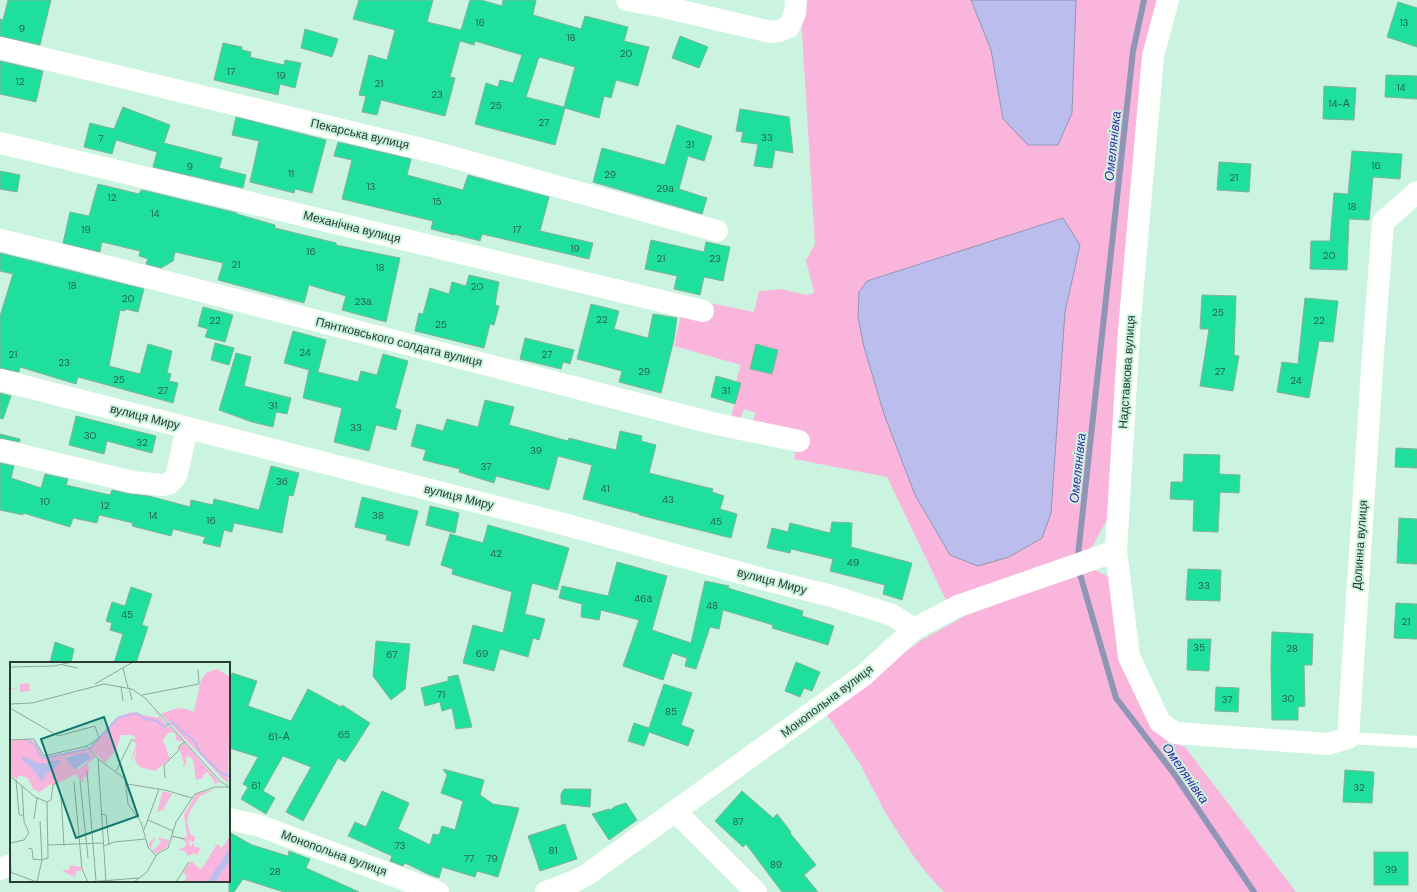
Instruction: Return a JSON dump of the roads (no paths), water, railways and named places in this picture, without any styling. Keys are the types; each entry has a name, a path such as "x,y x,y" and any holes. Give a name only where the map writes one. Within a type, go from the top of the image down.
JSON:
{"street":[{"path":"627,0 680,10 763,30 779,31 789,27 795,13 796,0"},
{"name":"Надставкова вулиця","path":"1168,0 1153,56 1129,331 1116,551 1129,657 1160,722 1174,733 1328,744 1348,738"},
{"name":"Пекарська вулиця","path":"0,48 434,152 717,231"},
{"name":"Механічна вулиця","path":"0,142 703,311"},
{"name":"Долинна вулиця","path":"1348,738 1383,222 1417,192"},
{"name":"Пянтковського солдата вулиця","path":"0,240 712,423 798,441"},
{"name":"вулиця Миру","path":"0,380 556,522 766,580 832,596 892,615 914,629"},
{"path":"0,450 133,482 163,485 169,484 174,480 177,473 187,428"},
{"name":"Монопольна вулиця","path":"546,892 575,881 588,874 676,812 864,675 914,629 958,606 1116,551"},
{"path":"676,812 756,892"},
{"name":"Монопольна вулиця","path":"230,819 260,826 438,892"},
{"path":"0,869 10,865"}],"lane":[{"path":"1348,738 1417,742"}],"water":[{"path":"971,0 1076,0 1072,113 1058,145 1028,145 1003,119 991,50"},
{"path":"1063,218 1080,245 1065,312 1051,513 1042,538 1009,557 978,566 950,555 915,495 884,414 864,347 858,317 859,292 867,281"}],"waterway":[{"name":"Омелянівка","path":"1144,0 1133,51 1078,555 1079,571 1116,698 1175,775 1254,892"}]}
